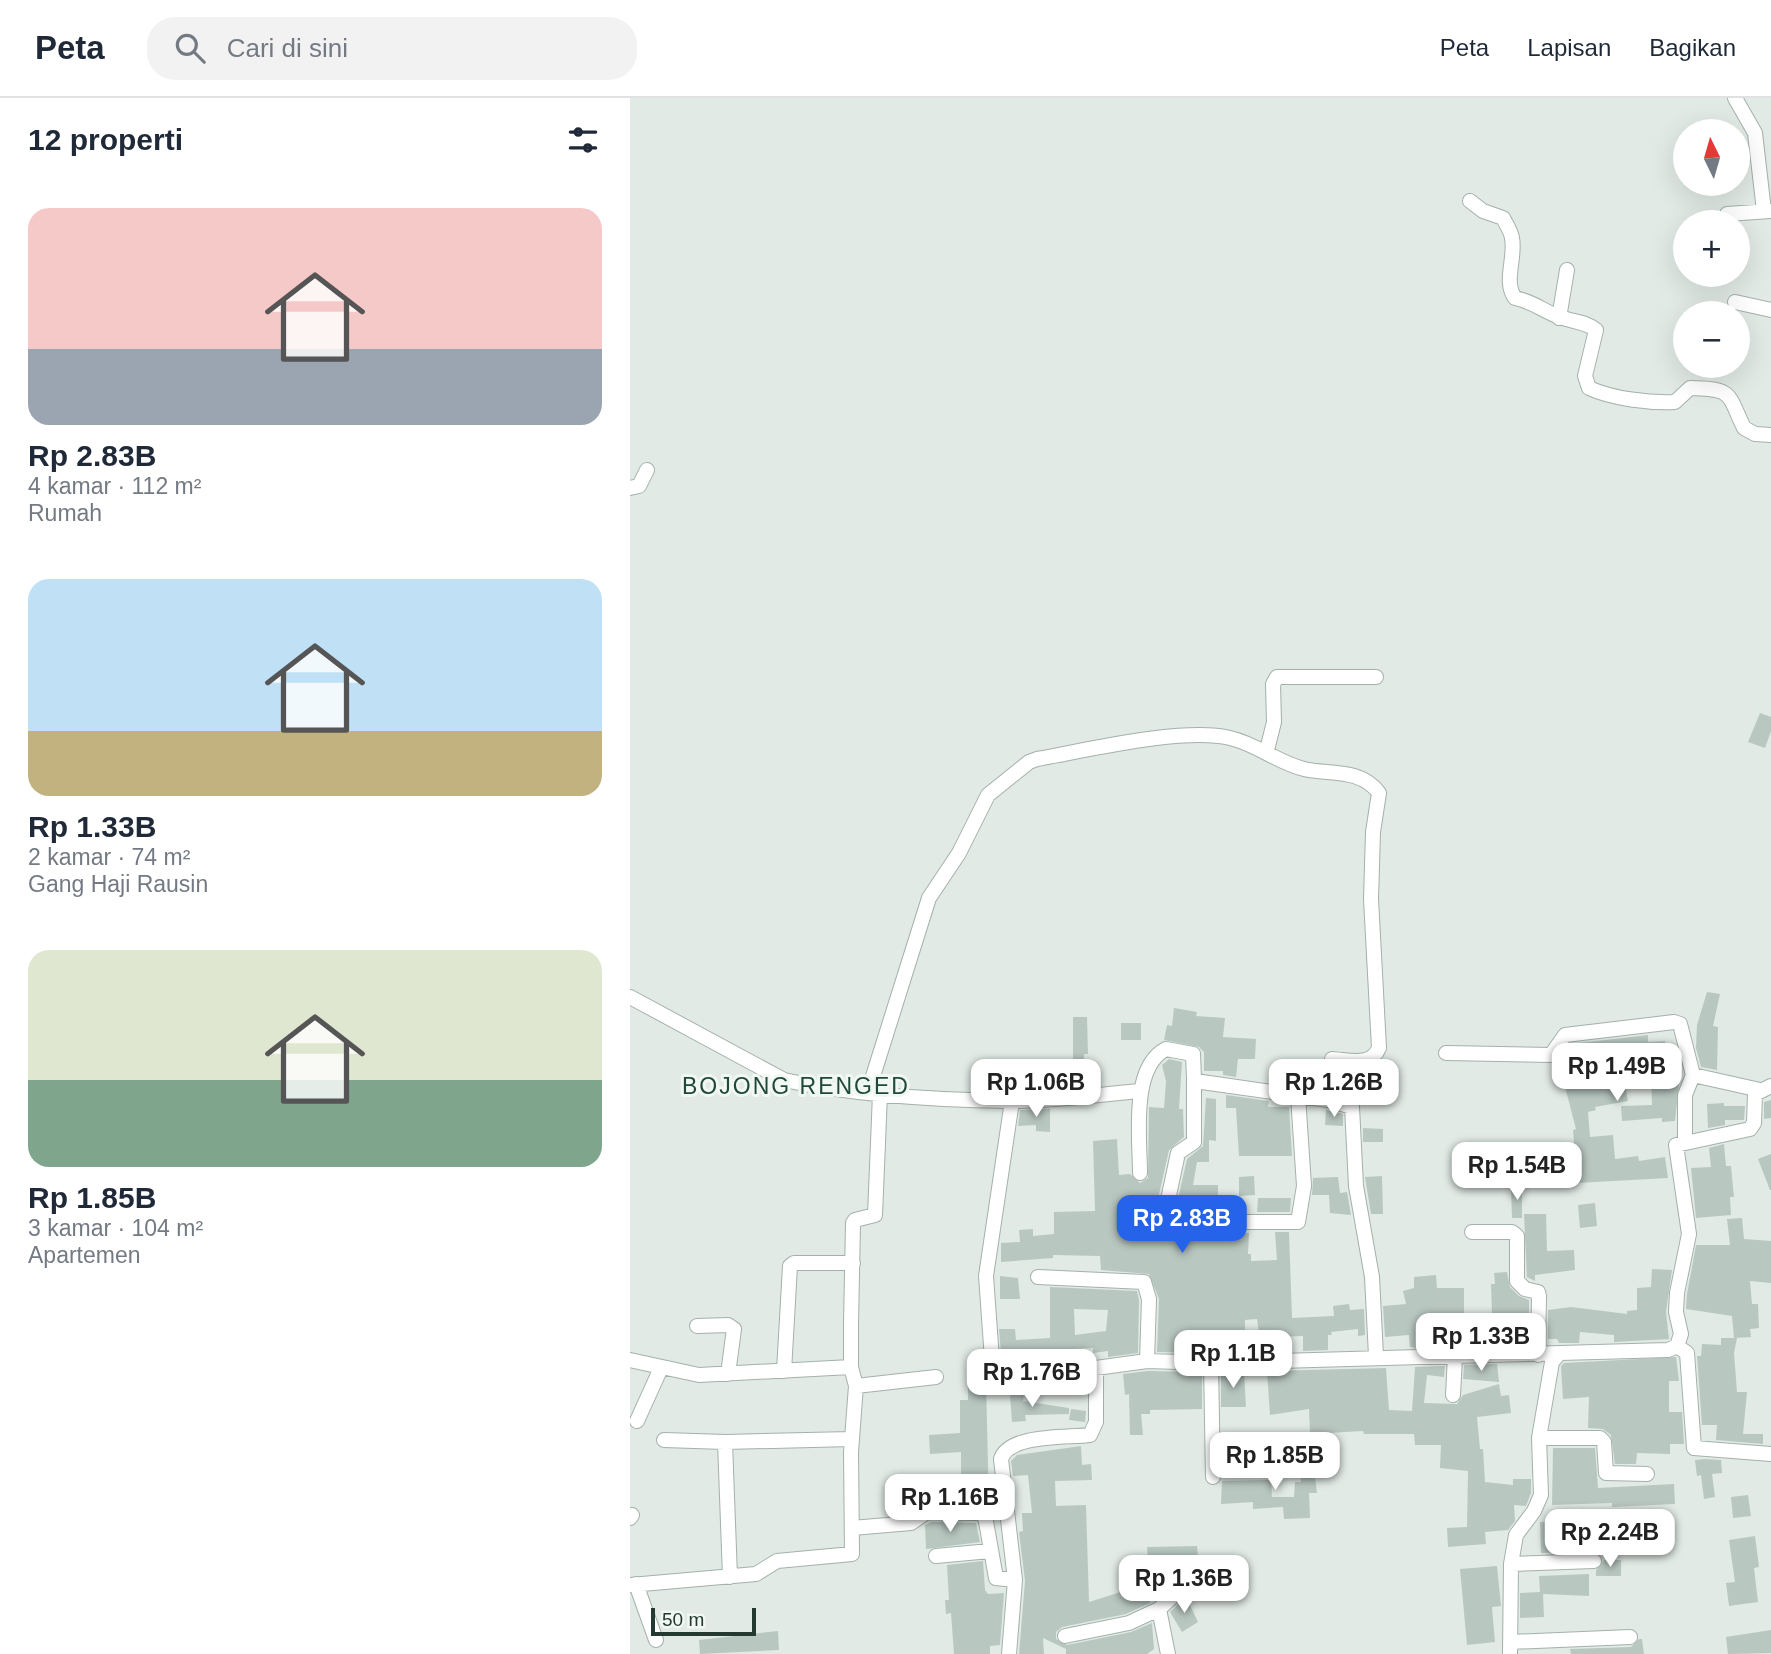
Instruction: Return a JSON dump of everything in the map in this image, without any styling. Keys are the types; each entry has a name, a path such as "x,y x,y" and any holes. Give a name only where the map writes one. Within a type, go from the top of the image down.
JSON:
{"street":[{"path":"1735,98 1755,133 1766,171 1768,211 1750,212"},
{"path":"1469,201 1483,211 1503,218 1510,232 1513,240 1512,295 1532,301 1559,318 1591,326 1596,330 1585,376 1589,388 1599,393 1662,403 1675,402 1690,388 1721,392 1737,407 1744,428 1771,435"},
{"path":"1559,318 1567,270"},
{"path":"1750,305 1771,310"},
{"path":"630,488 639,486 647,470"},
{"path":"1267,750 1274,722 1273,684 1277,677 1376,677"},
{"path":"656,1640 632,1584 756,1574 777,1561 851,1555 852,1439 856,1385 852,1367 854,1222 875,1215 874,1093 929,898 960,853 993,790 1029,762 1037,759 1208,734 1233,738 1267,750 1301,769 1343,773 1359,778 1379,793 1373,832 1371,898 1379,1048 1376,1056 1367,1060 1332,1059"},
{"path":"630,997 784,1080 822,1088 1012,1101 1139,1091"},
{"path":"1447,1053 1551,1055 1564,1035 1674,1021 1683,1028 1693,1074 1685,1094 1685,1141"},
{"path":"1140,1173 1139,1091 1156,1058 1166,1049 1193,1054 1194,1142 1178,1153 1155,1222 1298,1222 1304,1186 1298,1096"},
{"path":"1693,1074 1765,1088"},
{"path":"1194,1079 1344,1102 1352,1107 1356,1186 1372,1277 1376,1356"},
{"path":"1041,1363 1096,1368 1147,1361 1211,1363 1376,1356 1558,1355 1668,1350 1676,1346 1681,1334 1676,1312 1677,1293 1689,1234 1676,1149 1678,1143 1744,1133 1754,1123 1753,1099 1765,1088"},
{"path":"993,1373 986,1276 1012,1101"},
{"path":"1472,1232 1512,1232 1517,1236 1517,1281 1525,1289 1538,1292 1539,1296 1538,1355"},
{"path":"784,1371 790,1266 794,1263 853,1263"},
{"path":"1038,1277 1144,1282 1149,1299 1147,1361"},
{"path":"697,1326 728,1325 734,1329 729,1374"},
{"path":"1676,1346 1687,1353 1694,1448 1771,1454"},
{"path":"1558,1355 1552,1362 1539,1438 1541,1495 1534,1511 1517,1535 1511,1563 1510,1648 1630,1637"},
{"path":"1453,1395 1455,1356"},
{"path":"630,1360 699,1375 852,1367"},
{"path":"1211,1363 1213,1477"},
{"path":"637,1420 661,1368"},
{"path":"1009,1654 1015,1580 1001,1459 1003,1452 1016,1442 1090,1435 1095,1429 1096,1368"},
{"path":"856,1385 936,1377"},
{"path":"1539,1438 1600,1438 1604,1442 1606,1473 1647,1474"},
{"path":"664,1440 725,1442 852,1439"},
{"path":"725,1442 730,1577"},
{"path":"852,1528 911,1523 928,1512 979,1513 988,1522 990,1551 996,1578 1015,1580"},
{"path":"936,1556 990,1551"},
{"path":"1511,1563 1594,1562"},
{"path":"1065,1636 1129,1623 1159,1609 1183,1587 1207,1576"},
{"path":"1159,1609 1168,1654"}],"building":[{"path":"1760,713 1771,717 1771,731 1765,748 1748,742"},
{"path":"1707,992 1720,994 1713,1026 1718,1027 1717,1070 1701,1067 1696,1048 1697,1025"},
{"path":"1174,1008 1197,1012 1196,1016 1225,1018 1223,1037 1256,1039 1255,1059 1238,1059 1236,1077 1223,1075 1223,1071 1204,1071 1204,1052 1199,1047 1164,1040 1167,1025 1172,1026"},
{"path":"1073,1017 1087,1017 1088,1054 1084,1054 1083,1087 1055,1086 1057,1060 1073,1061"},
{"path":"1121,1023 1141,1023 1141,1040 1121,1040"},
{"path":"1648,1035 1648,1042 1665,1041 1668,1075 1680,1075 1675,1121 1662,1122 1662,1118 1622,1121 1621,1106 1652,1105 1651,1072 1623,1075 1628,1101 1595,1107 1596,1110 1588,1112 1590,1137 1613,1135 1615,1159 1638,1156 1639,1161 1665,1157 1668,1178 1577,1183 1573,1130 1576,1129 1565,1087 1569,1086 1564,1053 1570,1044"},
{"path":"1169,1059 1182,1062 1179,1109 1183,1109 1184,1137 1169,1150 1155,1212 1143,1214 1138,1221 1140,1227 1162,1232 1249,1233 1248,1254 1251,1254 1251,1261 1277,1260 1275,1232 1289,1232 1292,1318 1334,1316 1333,1306 1349,1304 1350,1310 1364,1309 1365,1335 1358,1336 1358,1329 1331,1332 1332,1335 1328,1335 1328,1350 1303,1351 1303,1336 1272,1337 1266,1352 1262,1352 1257,1319 1245,1320 1245,1350 1225,1349 1226,1353 1157,1352 1159,1299 1149,1274 1101,1270 1100,1256 1053,1255 1053,1258 1001,1262 1001,1243 1020,1242 1019,1230 1033,1229 1033,1236 1054,1234 1054,1212 1095,1211 1093,1141 1117,1139 1119,1175 1130,1174 1140,1183 1148,1178 1149,1107 1164,1108 1166,1081 1162,1065"},
{"path":"1226,1095 1269,1101 1268,1107 1289,1107 1292,1156 1239,1156 1236,1108 1226,1108"},
{"path":"1206,1098 1216,1099 1216,1141 1209,1140 1209,1162 1197,1162 1193,1185 1218,1185 1218,1212 1175,1212 1187,1159 1203,1146"},
{"path":"1771,1100 1771,1118 1764,1119 1764,1102"},
{"path":"1724,1103 1724,1106 1745,1106 1744,1120 1725,1120 1725,1125 1708,1128 1707,1104"},
{"path":"1050,1109 1050,1132 1036,1131 1036,1125 1018,1126 1020,1110"},
{"path":"1326,1110 1343,1114 1343,1126 1325,1125"},
{"path":"1363,1128 1383,1129 1383,1142 1363,1142"},
{"path":"1724,1144 1726,1166 1731,1166 1734,1197 1730,1197 1731,1215 1696,1218 1691,1168 1711,1167 1709,1148"},
{"path":"1771,1154 1771,1190 1770,1190 1758,1159"},
{"path":"1454,1162 1481,1162 1480,1176 1454,1176"},
{"path":"1254,1176 1255,1195 1239,1196 1239,1177"},
{"path":"1382,1176 1383,1214 1371,1214 1365,1177"},
{"path":"1338,1177 1340,1193 1347,1192 1351,1215 1330,1213 1329,1195 1312,1195 1313,1178"},
{"path":"1511,1186 1522,1186 1522,1218 1512,1218"},
{"path":"1258,1198 1291,1198 1290,1212 1257,1212"},
{"path":"1595,1203 1597,1226 1580,1228 1578,1205"},
{"path":"1524,1214 1546,1214 1547,1251 1574,1250 1575,1270 1535,1275 1535,1281 1527,1277"},
{"path":"1742,1218 1744,1239 1771,1241 1771,1283 1750,1281 1752,1304 1758,1304 1759,1328 1750,1329 1751,1337 1734,1338 1732,1316 1686,1309 1687,1294 1696,1245 1730,1245 1727,1219"},
{"path":"1652,1269 1672,1270 1666,1312 1669,1339 1614,1342 1614,1335 1580,1332 1579,1343 1559,1343 1557,1339 1548,1339 1548,1310 1571,1307 1627,1314 1627,1311 1637,1310 1637,1288 1651,1287"},
{"path":"1507,1272 1510,1287 1519,1296 1529,1300 1529,1336 1509,1337 1509,1330 1474,1333 1475,1338 1442,1339 1442,1347 1417,1348 1410,1347 1409,1335 1385,1337 1383,1306 1406,1304 1403,1291 1414,1288 1414,1277 1436,1275 1437,1288 1464,1288 1464,1316 1492,1315 1491,1284 1495,1284 1494,1273"},
{"path":"1000,1276 1018,1278 1020,1299 1000,1299"},
{"path":"1050,1287 1137,1291 1138,1353 1108,1357 1108,1351 1093,1353 1093,1348 1070,1349 1033,1353 1031,1363 1019,1363 1019,1351 1001,1353 999,1329 1015,1329 1016,1340 1050,1338","holes":["1074,1309 1108,1310 1106,1331 1075,1335"]},
{"path":"1721,1338 1737,1338 1734,1353 1737,1392 1747,1392 1743,1434 1763,1434 1763,1444 1716,1440 1717,1425 1702,1425 1697,1356 1701,1356 1702,1344 1721,1345"},
{"path":"1676,1357 1679,1381 1669,1381 1669,1412 1682,1412 1684,1444 1670,1444 1670,1454 1637,1453 1636,1464 1615,1464 1611,1435 1603,1429 1588,1428 1589,1397 1563,1399 1561,1366 1564,1363"},
{"path":"1497,1364 1499,1382 1463,1379 1464,1365"},
{"path":"1445,1366 1444,1377 1427,1375 1424,1403 1457,1404 1463,1395 1499,1384 1501,1396 1509,1395 1511,1413 1477,1417 1485,1482 1513,1485 1513,1479 1531,1479 1531,1493 1526,1506 1514,1505 1515,1521 1508,1530 1485,1532 1486,1544 1448,1547 1447,1528 1467,1527 1468,1471 1440,1468 1441,1445 1415,1445 1414,1434 1364,1434 1363,1431 1310,1434 1309,1409 1270,1415 1267,1371 1386,1368 1389,1410 1412,1411 1415,1367"},
{"path":"1148,1371 1202,1372 1202,1409 1150,1410 1150,1414 1141,1414 1143,1435 1130,1435 1129,1394 1125,1395 1123,1374"},
{"path":"1221,1372 1244,1372 1246,1407 1221,1407"},
{"path":"1070,1378 1086,1379 1086,1391 1069,1390"},
{"path":"968,1383 986,1383 989,1505 931,1502 930,1477 961,1476 961,1452 930,1454 929,1435 960,1433 960,1400 968,1400"},
{"path":"1010,1394 1024,1394 1023,1401 1069,1408 1069,1414 1025,1415 1026,1421 1012,1422"},
{"path":"1071,1409 1086,1411 1085,1422 1069,1420"},
{"path":"1081,1446 1082,1465 1091,1464 1092,1480 1055,1481 1056,1506 1086,1505 1089,1602 1124,1591 1119,1566 1148,1560 1147,1547 1197,1546 1199,1569 1166,1575 1168,1584 1149,1587 1150,1603 1126,1614 1062,1627 1056,1632 1056,1639 1067,1645 1131,1632 1152,1623 1154,1649 1147,1654 1066,1654 1066,1649 1043,1638 1044,1654 1019,1654 1025,1581 1019,1532 1023,1531 1022,1513 1032,1513 1028,1475 1013,1476 1011,1461 1017,1455"},
{"path":"1553,1448 1595,1448 1598,1488 1674,1484 1675,1504 1612,1507 1612,1503 1552,1505"},
{"path":"1312,1453 1317,1493 1309,1493 1310,1518 1284,1519 1283,1507 1253,1509 1253,1502 1221,1504 1222,1481 1271,1480 1272,1497 1294,1497 1295,1482 1301,1482 1299,1454"},
{"path":"1695,1460 1721,1460 1722,1473 1712,1474 1715,1497 1704,1499 1701,1475 1697,1476"},
{"path":"1748,1495 1751,1516 1733,1518 1731,1497"},
{"path":"932,1522 976,1523 980,1542 926,1549 925,1525"},
{"path":"1540,1522 1558,1522 1558,1537 1596,1536 1597,1551 1541,1553"},
{"path":"1755,1536 1759,1567 1754,1568 1758,1602 1729,1606 1726,1583 1735,1582 1729,1540"},
{"path":"1604,1560 1621,1560 1621,1576 1596,1576 1596,1570"},
{"path":"983,1561 985,1590 988,1594 1004,1593 1000,1645 990,1646 990,1654 954,1654 951,1613 946,1614 945,1600 949,1600 947,1565"},
{"path":"1497,1566 1501,1606 1492,1607 1495,1642 1467,1645 1460,1569"},
{"path":"1589,1574 1589,1596 1543,1594 1544,1617 1520,1618 1520,1593 1540,1592 1539,1576"},
{"path":"1186,1597 1198,1622 1182,1632 1170,1612"},
{"path":"1771,1630 1771,1653 1728,1654 1726,1637"},
{"path":"778,1631 779,1650 700,1654 699,1640"},
{"path":"1642,1639 1644,1654 1571,1654 1570,1649 1631,1647"}],"district":[{"name":"BOJONG RENGED","path":"796,1086"}]}
